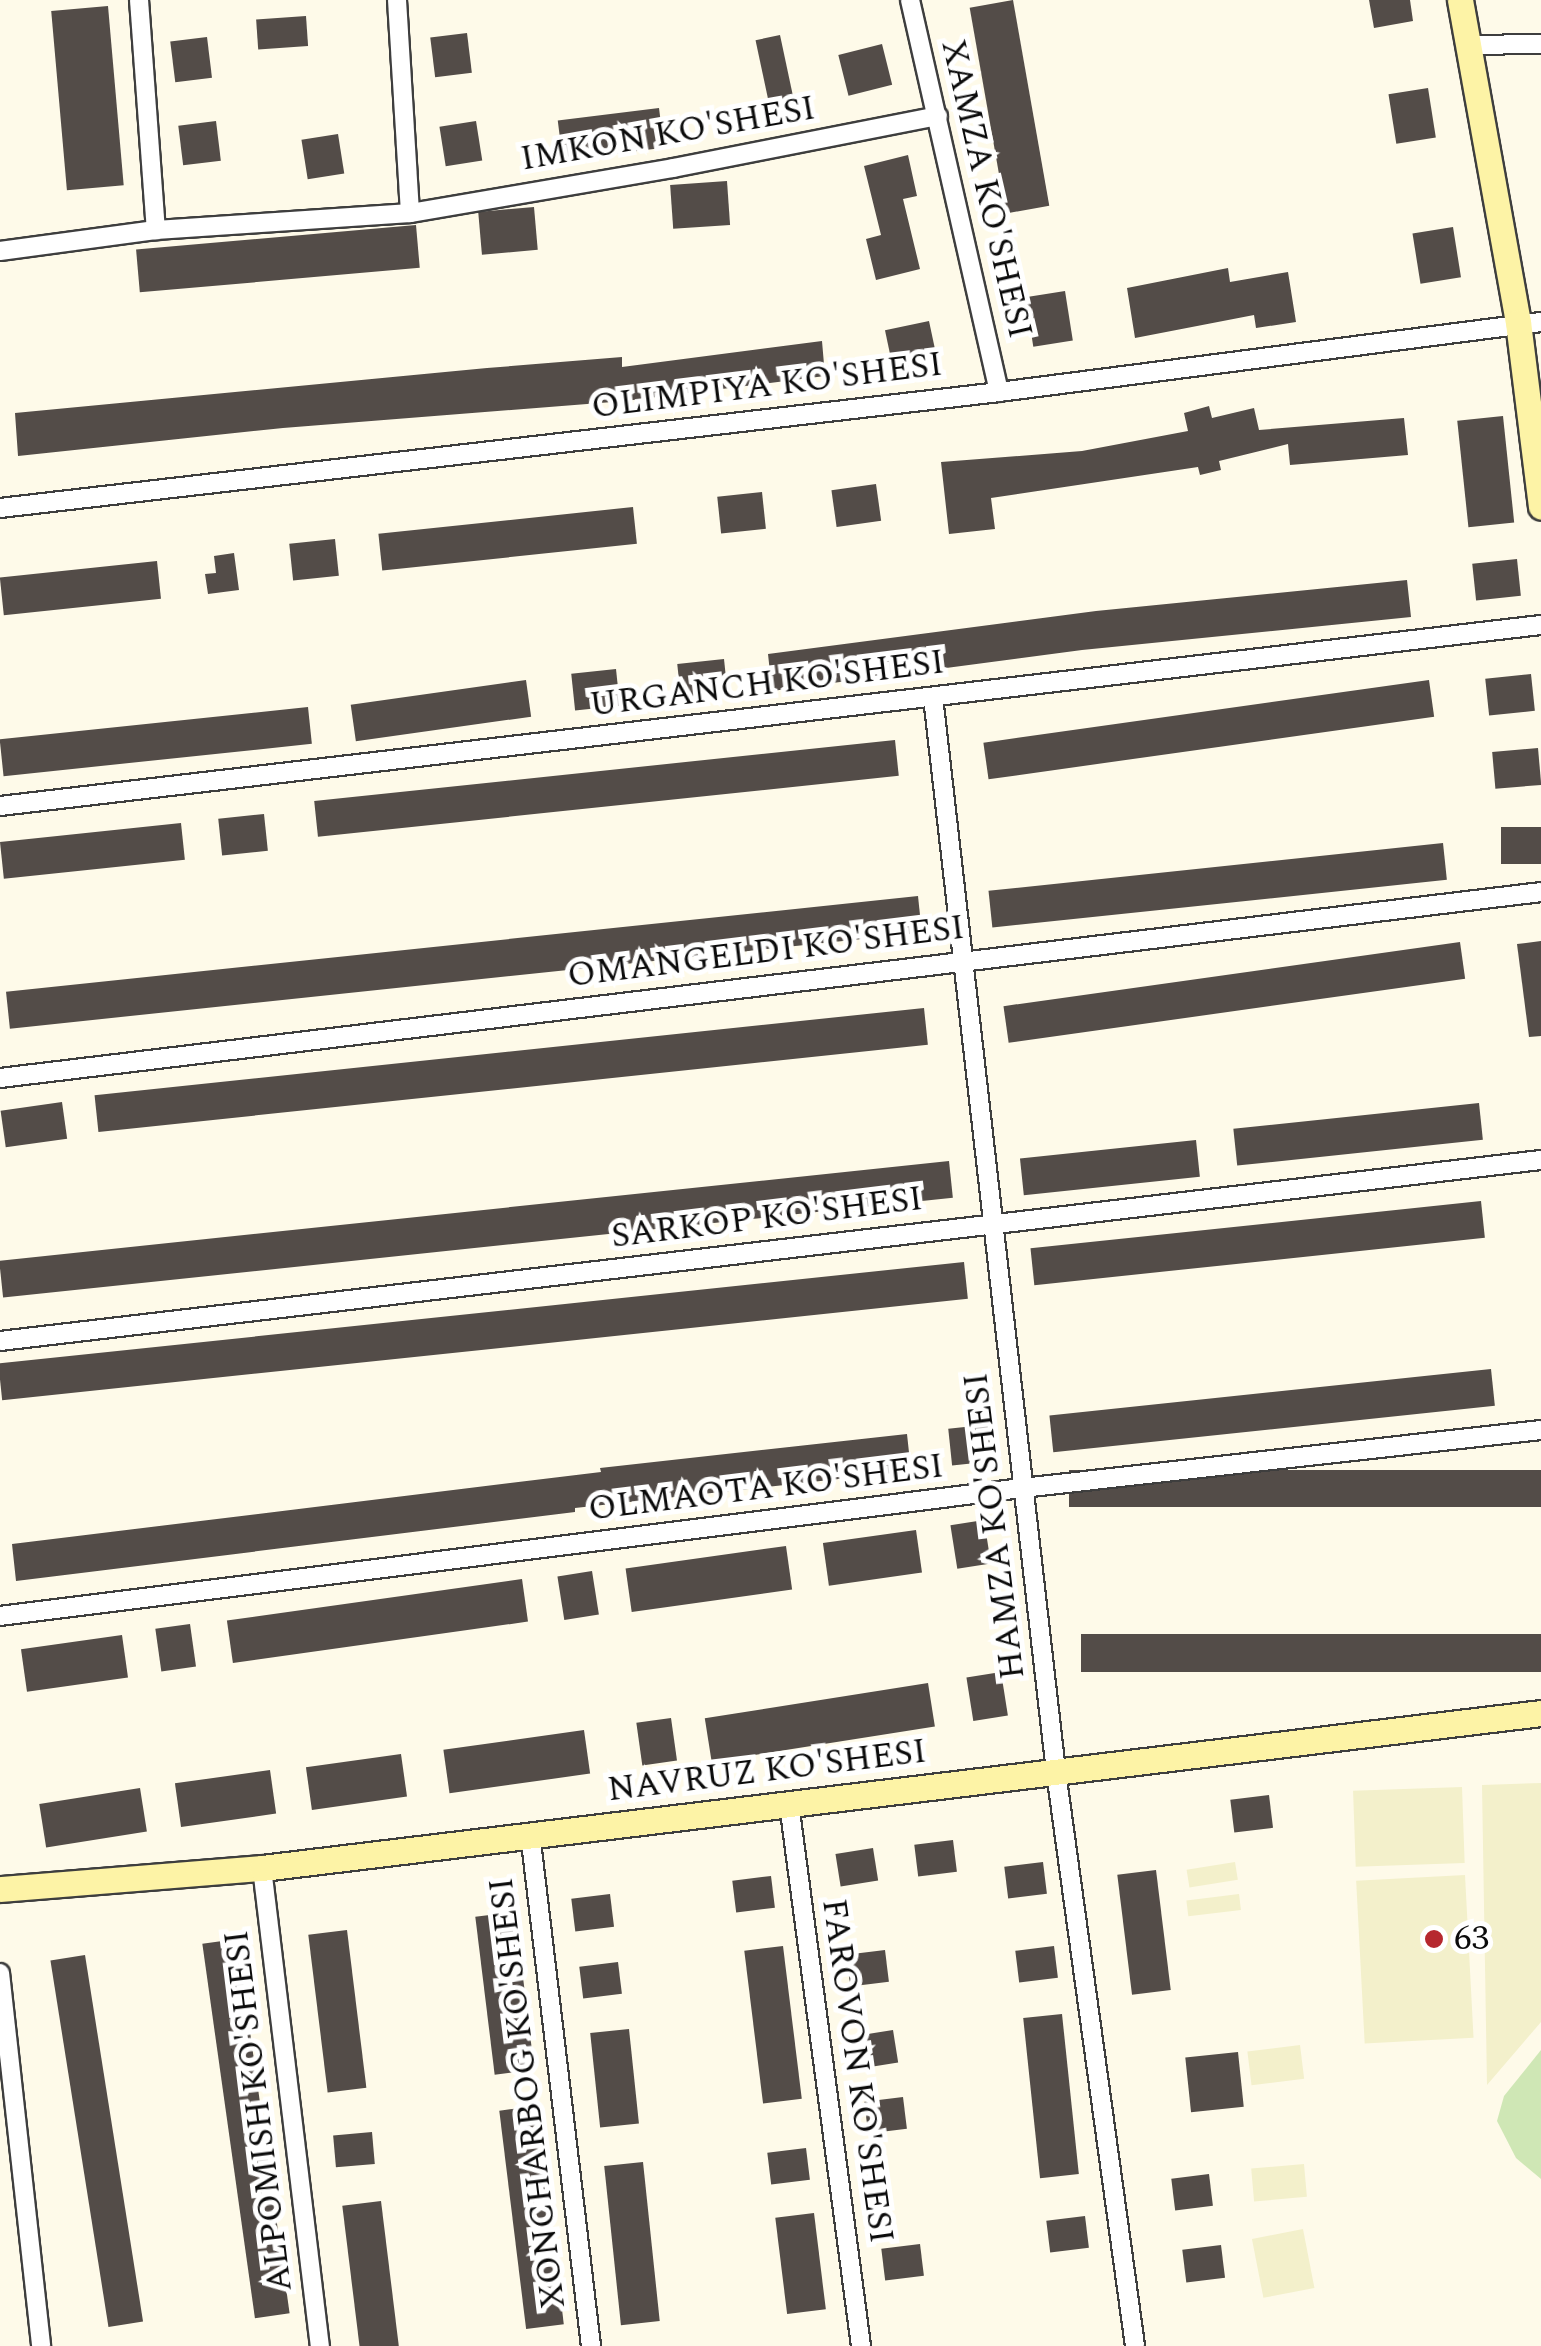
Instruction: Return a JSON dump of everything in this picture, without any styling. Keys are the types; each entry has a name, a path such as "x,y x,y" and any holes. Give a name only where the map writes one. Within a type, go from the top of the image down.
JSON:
{"street":[{"path":"140,0 156,230"},
{"path":"397,0 410,213"},
{"name":"XAMZA KO'SHESI","path":"910,0 999,392"},
{"path":"1460,0 1530,322 1541,506"},
{"path":"1468,45 1541,44"},
{"name":"IMKON KO'SHESI","path":"0,251 156,230 410,213 673,168 938,116"},
{"name":"OLIMPIYA KO'SHESI","path":"0,508 999,392 1530,322"},
{"name":"URGANCH KO'SHESI","path":"0,806 1541,625"},
{"name":"HAMZA KO'SHESI","path":"933,697 1056,1772 1135,2346"},
{"name":"OMANGELDI KO'SHESI","path":"0,1078 1541,892"},
{"name":"SARKOP KO'SHESI","path":"0,1341 1541,1160"},
{"name":"OLMAOTA KO'SHESI","path":"0,1616 1022,1488 1541,1430"},
{"name":"NAVRUZ KO'SHESI","path":"0,1889 262,1868 530,1832 1541,1713"},
{"name":"FAROVON KO'SHESI","path":"789,1804 861,2346"},
{"name":"XONCHARBOG KO'SHESI","path":"530,1832 592,2346"},
{"name":"ALPOMISH KO'SHESI","path":"262,1868 320,2346"},
{"path":"0,1972 41,2346"}],"shaded area":[{"path":"1541,1783 1541,2022 1487,2085 1482,1785"},
{"path":"1462,1787 1465,1863 1356,1867 1353,1791"},
{"path":"1235,1862 1238,1880 1189,1887 1187,1870"},
{"path":"1465,1875 1474,2038 1365,2043 1356,1881"},
{"path":"1239,1894 1241,1910 1188,1916 1186,1900"},
{"path":"1300,2045 1304,2079 1252,2085 1247,2051"},
{"path":"1304,2164 1307,2197 1254,2201 1251,2169"},
{"path":"1303,2229 1314,2288 1263,2298 1252,2239"}],"green space":[{"path":"1541,2050 1541,2179 1516,2158 1497,2121 1504,2096"}],"building":[{"path":"1013,0 1049,206 1006,213 970,8"},
{"path":"1369,0 1410,0 1413,21 1374,28"},
{"path":"108,6 124,185 67,190 51,11"},
{"path":"306,16 308,46 258,49 256,19"},
{"path":"467,33 472,73 435,77 430,38"},
{"path":"780,35 796,110 772,116 756,40"},
{"path":"207,37 212,78 175,82 170,42"},
{"path":"882,44 892,85 848,96 838,55"},
{"path":"1428,88 1436,137 1396,144 1388,94"},
{"path":"659,108 664,148 563,160 558,120"},
{"path":"216,121 221,161 183,165 178,126"},
{"path":"476,121 482,161 446,166 439,127"},
{"path":"338,134 344,174 308,179 301,140"},
{"path":"908,155 917,196 903,199 920,269 876,280 866,239 881,235 864,166"},
{"path":"727,181 730,225 673,229 670,185"},
{"path":"534,207 538,250 482,255 478,212"},
{"path":"416,225 420,268 140,292 136,249"},
{"path":"1453,227 1461,277 1420,284 1413,233"},
{"path":"1228,268 1230,282 1288,272 1296,322 1256,328 1254,315 1135,338 1127,288"},
{"path":"1065,291 1073,340 1033,347 1025,297"},
{"path":"929,321 938,362 894,371 885,330"},
{"path":"822,341 825,376 625,401 283,428 18,456 15,413 622,357 622,367"},
{"path":"1209,406 1212,418 1254,408 1259,430 1404,418 1408,455 1290,465 1288,444 1219,461 1221,470 1200,475 1198,467 991,498 995,529 949,534 941,462 1082,451 1188,431 1184,413"},
{"path":"1503,416 1514,522 1468,527 1457,421"},
{"path":"876,484 881,521 837,527 831,490"},
{"path":"762,492 766,529 721,534 717,497"},
{"path":"633,507 637,544 382,571 378,534"},
{"path":"335,539 339,576 293,581 289,544"},
{"path":"234,553 239,590 208,594 205,574 216,573 214,556"},
{"path":"1517,559 1521,596 1476,601 1472,564"},
{"path":"157,561 161,599 4,615 0,578"},
{"path":"1407,580 1411,617 1082,650 772,691 768,654 1096,611"},
{"path":"724,659 728,696 681,701 677,664"},
{"path":"616,669 620,706 575,711 571,674"},
{"path":"1531,674 1535,711 1489,716 1485,679"},
{"path":"526,680 531,717 356,741 351,705"},
{"path":"1429,680 1434,717 989,779 983,743"},
{"path":"308,707 312,744 4,776 0,739"},
{"path":"895,740 899,776 318,837 314,801"},
{"path":"1538,748 1541,785 1495,789 1492,752"},
{"path":"264,814 268,851 222,856 218,819"},
{"path":"181,823 185,860 4,879 0,842"},
{"path":"1501,827 1541,827 1541,864 1501,864"},
{"path":"1443,843 1447,880 992,928 989,891"},
{"path":"918,896 922,933 10,1029 6,992"},
{"path":"1541,941 1541,1036 1529,1037 1517,944"},
{"path":"1460,942 1465,979 1009,1043 1003,1006"},
{"path":"924,1008 928,1045 98,1132 95,1095"},
{"path":"62,1102 67,1139 6,1147 1,1111"},
{"path":"1479,1103 1483,1140 1237,1166 1233,1129"},
{"path":"1196,1140 1200,1177 1024,1195 1020,1159"},
{"path":"949,1161 953,1198 3,1298 0,1261"},
{"path":"1481,1201 1485,1238 1034,1285 1030,1248"},
{"path":"964,1262 968,1299 2,1400 0,1363"},
{"path":"1491,1369 1495,1406 1053,1452 1049,1415"},
{"path":"993,1424 997,1461 952,1466 948,1429"},
{"path":"907,1434 911,1471 575,1508 575,1512 16,1581 12,1544 601,1472 600,1468"},
{"path":"1069,1470 1541,1470 1541,1507 1069,1507"},
{"path":"984,1520 991,1563 957,1569 950,1525"},
{"path":"916,1530 922,1573 829,1586 823,1543"},
{"path":"786,1546 792,1590 632,1612 626,1569"},
{"path":"592,1571 599,1614 564,1620 557,1576"},
{"path":"522,1579 528,1622 233,1663 227,1620"},
{"path":"190,1624 196,1667 161,1671 155,1629"},
{"path":"1081,1634 1541,1634 1541,1672 1081,1672"},
{"path":"122,1635 128,1678 27,1692 21,1649"},
{"path":"1001,1672 1008,1715 973,1721 966,1677"},
{"path":"928,1683 935,1726 712,1762 705,1718"},
{"path":"671,1718 677,1761 642,1765 636,1723"},
{"path":"584,1730 590,1774 450,1793 443,1750"},
{"path":"401,1754 407,1797 312,1810 306,1767"},
{"path":"270,1770 276,1814 181,1827 175,1783"},
{"path":"140,1788 147,1831 46,1847 39,1804"},
{"path":"1269,1795 1273,1828 1234,1833 1230,1800"},
{"path":"953,1840 957,1872 918,1877 914,1845"},
{"path":"873,1848 878,1881 841,1887 835,1854"},
{"path":"1043,1862 1047,1894 1008,1899 1004,1867"},
{"path":"1156,1870 1171,1990 1132,1995 1117,1875"},
{"path":"771,1876 775,1908 736,1913 732,1881"},
{"path":"610,1894 614,1927 575,1932 571,1899"},
{"path":"515,1912 534,2070 495,2075 475,1917"},
{"path":"347,1930 366,2088 328,2093 308,1935"},
{"path":"237,1939 290,2313 255,2318 202,1944"},
{"path":"783,1946 802,2099 763,2104 744,1951"},
{"path":"1054,1946 1058,1978 1019,1983 1015,1951"},
{"path":"885,1950 889,1982 850,1987 846,1955"},
{"path":"85,1955 143,2321 108,2327 50,1960"},
{"path":"618,1962 622,1994 583,1999 579,1967"},
{"path":"1062,2014 1079,2174 1040,2178 1023,2018"},
{"path":"629,2029 639,2123 600,2128 590,2033"},
{"path":"893,2030 898,2063 861,2069 855,2036"},
{"path":"1238,2052 1244,2107 1191,2112 1185,2058"},
{"path":"903,2097 907,2129 868,2134 864,2102"},
{"path":"537,2106 564,2324 526,2329 499,2111"},
{"path":"372,2132 375,2164 336,2167 333,2135"},
{"path":"806,2148 810,2180 771,2185 767,2153"},
{"path":"643,2162 660,2321 621,2325 604,2166"},
{"path":"1209,2174 1213,2206 1175,2210 1171,2179"},
{"path":"381,2201 399,2346 360,2346 342,2206"},
{"path":"814,2213 826,2309 787,2314 775,2218"},
{"path":"1085,2216 1089,2248 1050,2253 1046,2221"},
{"path":"920,2244 924,2276 885,2281 881,2249"},
{"path":"1221,2245 1225,2278 1186,2283 1182,2250"}],"place":[{"name":"63","path":"1434,1939"}]}
